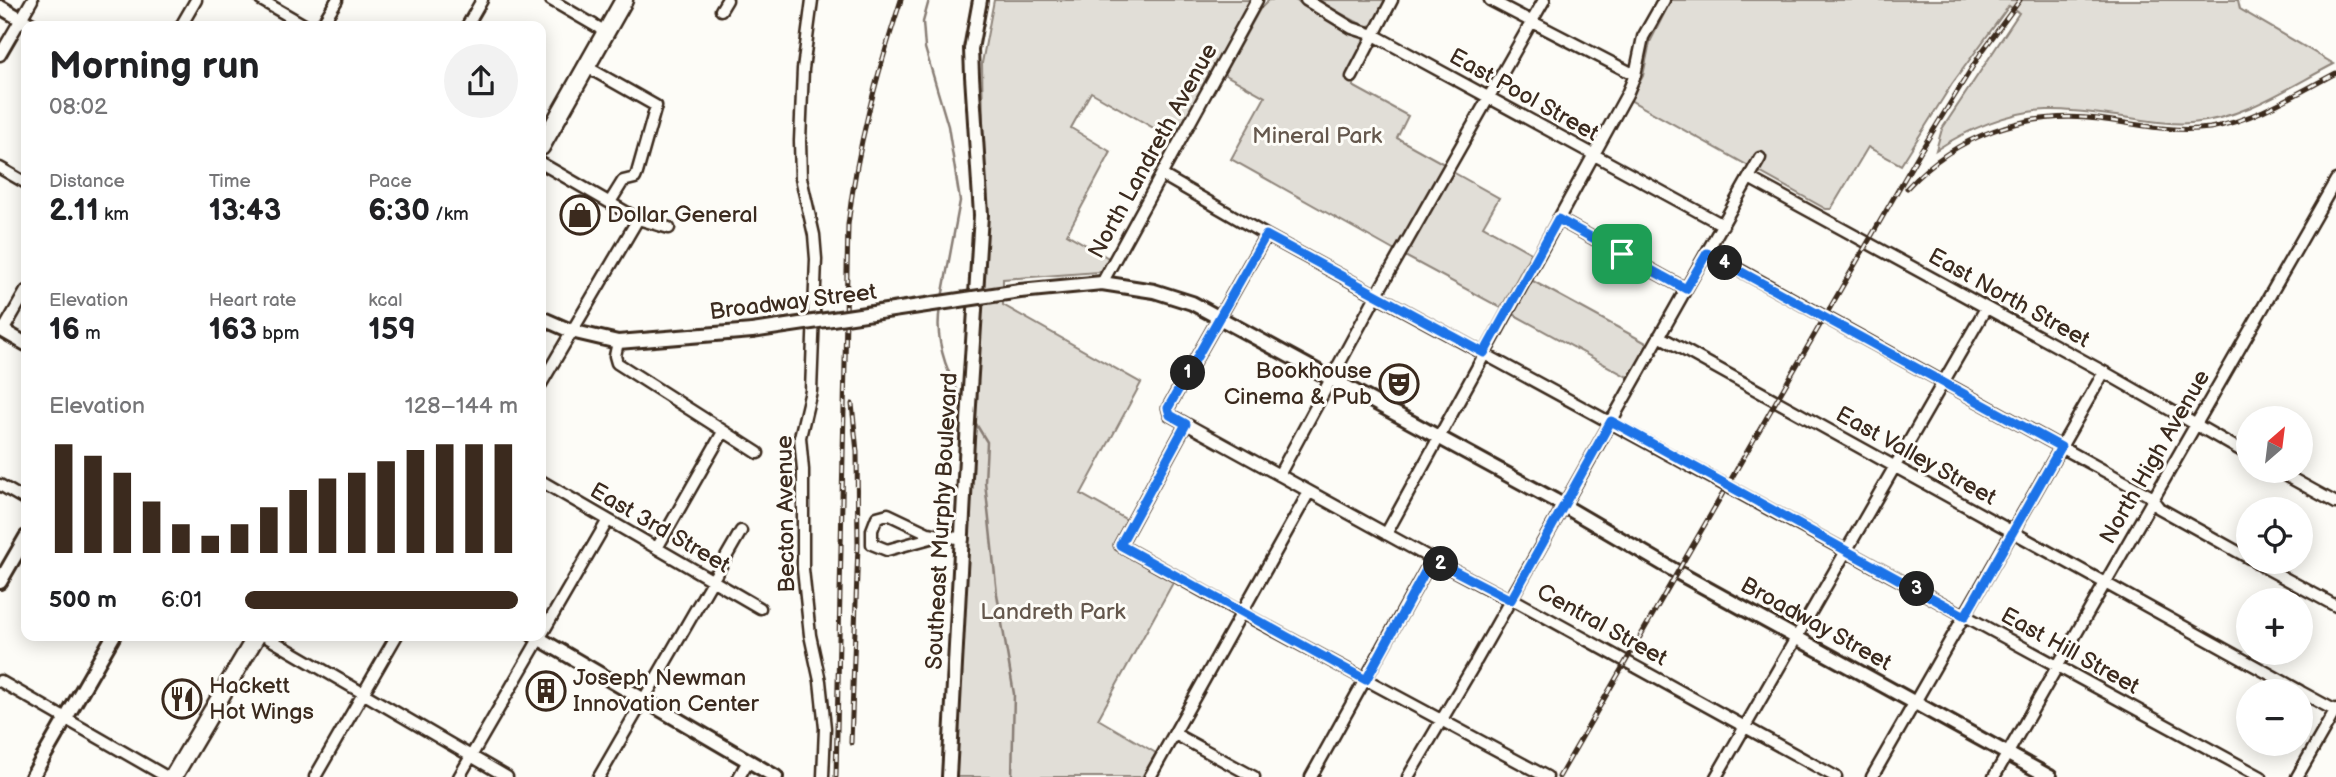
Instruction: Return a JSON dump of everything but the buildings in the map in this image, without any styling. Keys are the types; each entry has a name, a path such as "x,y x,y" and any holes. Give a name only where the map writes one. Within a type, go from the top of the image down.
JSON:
{"main road":[{"path":"546,138 624,0"},
{"path":"173,777 253,641"}],"street":[{"path":"0,55 32,0"},
{"path":"184,21 196,0"},
{"path":"261,0 297,21"},
{"path":"324,21 337,0"},
{"path":"470,21 482,0"},
{"path":"551,0 606,32"},
{"path":"721,10 727,0"},
{"name":"Becton Avenue","path":"812,0 803,69 800,141 801,178 814,234 816,259 811,391 800,437 803,470 803,569 810,635 820,681 825,728 822,777"},
{"name":"Southeast Murphy Boulevard","path":"949,777 978,267 981,184 971,49 980,0"},
{"name":"North Landreth Avenue","path":"1102,283 1257,0"},
{"name":"East Pool Street","path":"1307,0 1352,28 1374,35 1723,225"},
{"path":"1352,77 1392,0"},
{"path":"1490,0 1635,75"},
{"path":"1279,475 1377,294 1544,0"},
{"path":"1386,534 1594,155 1635,75 1643,37 1664,0"},
{"path":"0,7 24,21"},
{"path":"587,67 656,106 635,178 623,181 610,202"},
{"path":"1408,777 1760,158"},
{"path":"546,166 638,219 669,228"},
{"path":"0,168 21,180"},
{"name":"East Hill Street","path":"1162,175 1266,235 2261,777"},
{"name":"East North Street","path":"1749,178 2104,372 2236,448"},
{"name":"North High Avenue","path":"1994,777 2336,180"},
{"path":"546,375 638,219"},
{"path":"1558,219 1686,289"},
{"path":"1219,317 1266,235"},
{"path":"1707,253 2150,496 2159,508 2236,551"},
{"name":"Broadway Street","path":"546,320 570,331 618,342 752,331 1020,291 1102,283 1167,295 1192,303 1331,378 2050,777"},
{"path":"21,299 2,330 21,341"},
{"path":"1716,777 1986,308"},
{"name":"Central Street","path":"1219,317 1168,408 1170,415 1432,559 1511,600 1518,601 1627,660 1836,777"},
{"name":"East Valley Street","path":"1659,336 2278,679"},
{"path":"618,342 615,356 617,363 758,453"},
{"path":"1872,777 2104,372"},
{"path":"1186,424 1120,545 1547,777"},
{"path":"657,548 723,432"},
{"path":"2300,483 2336,503"},
{"name":"East 3rd Street","path":"546,484 760,608"},
{"path":"0,485 21,497"},
{"path":"1150,777 1309,492"},
{"path":"938,536 887,550 872,544 871,536 877,517 888,514 938,536 962,538"},
{"path":"546,621 608,520"},
{"path":"599,777 741,531"},
{"path":"0,582 21,546"},
{"path":"1311,777 1432,559"},
{"path":"2277,574 2336,606"},
{"path":"32,777 110,641"},
{"path":"273,641 507,777"},
{"path":"315,777 394,641"},
{"path":"458,777 534,641"},
{"path":"543,641 776,777"},
{"path":"0,681 167,777"},
{"name":"East Valley Street","path":"2313,698 2336,710"},
{"path":"2297,777 2336,710"},
{"path":"1175,734 1254,777"},
{"path":"739,777 748,761"}],"green space":[{"name":"Landreth Park","path":"994,0 1252,0 1178,142 1091,92 1071,128 1111,152 1067,234 1112,260 1107,268 1098,272 1003,279 1003,305 1141,383 1081,494 1127,520 1118,540 1122,552 1174,581 1098,719 1156,753 1142,777 955,777 985,244 982,63"},
{"name":"Mineral Park","path":"1269,0 1295,0 1377,42 1353,86 1408,116 1397,138 1444,164 1395,251 1231,159 1265,97 1224,74 1260,9"},
{"path":"1316,0 1387,0 1374,24 1366,27"},
{"path":"1671,0 2238,0 2240,9 2334,64 2265,101 2210,120 2172,123 2073,111 2033,111 1989,123 1936,150 1942,129 2019,13 2009,6 1952,84 1901,165 1868,147 1831,209 1826,209 1630,100 1643,76 1650,42"},
{"path":"1451,171 1499,198 1483,226 1531,253 1501,308 1403,255"},
{"path":"1531,280 1648,344 1629,378 1513,314"}],"waterway":[{"path":"929,0 923,22 925,48 948,126 960,201 942,298"},
{"path":"940,308 939,333 944,358 965,404"},
{"path":"973,419 987,442 985,482 997,594 1014,694 1012,777"}],"railway":[{"path":"836,777 848,225 869,111 901,0"},
{"path":"1559,777 1920,152 1981,53 2020,0"},
{"path":"1907,188 1926,169 1970,141 1994,130 2020,123 2072,117 2168,129 2210,128 2259,113 2336,73"},
{"path":"851,743 858,545 857,452 852,404"}],"place":[{"name":"Dollar General","path":"580,215"},
{"name":"Bookhouse Cinema & Pub","path":"1399,384"},
{"name":"Joseph Newman Innovation Center","path":"546,691"},
{"name":"Hackett Hot Wings","path":"182,699"}],"route":[{"path":"1558,219 1622,254 1686,289 1707,253 2061,447 1965,616 1611,421 1511,600 1432,559 1366,680 1120,545 1186,424 1170,415 1168,408 1266,235 1484,353 1558,219"}]}
